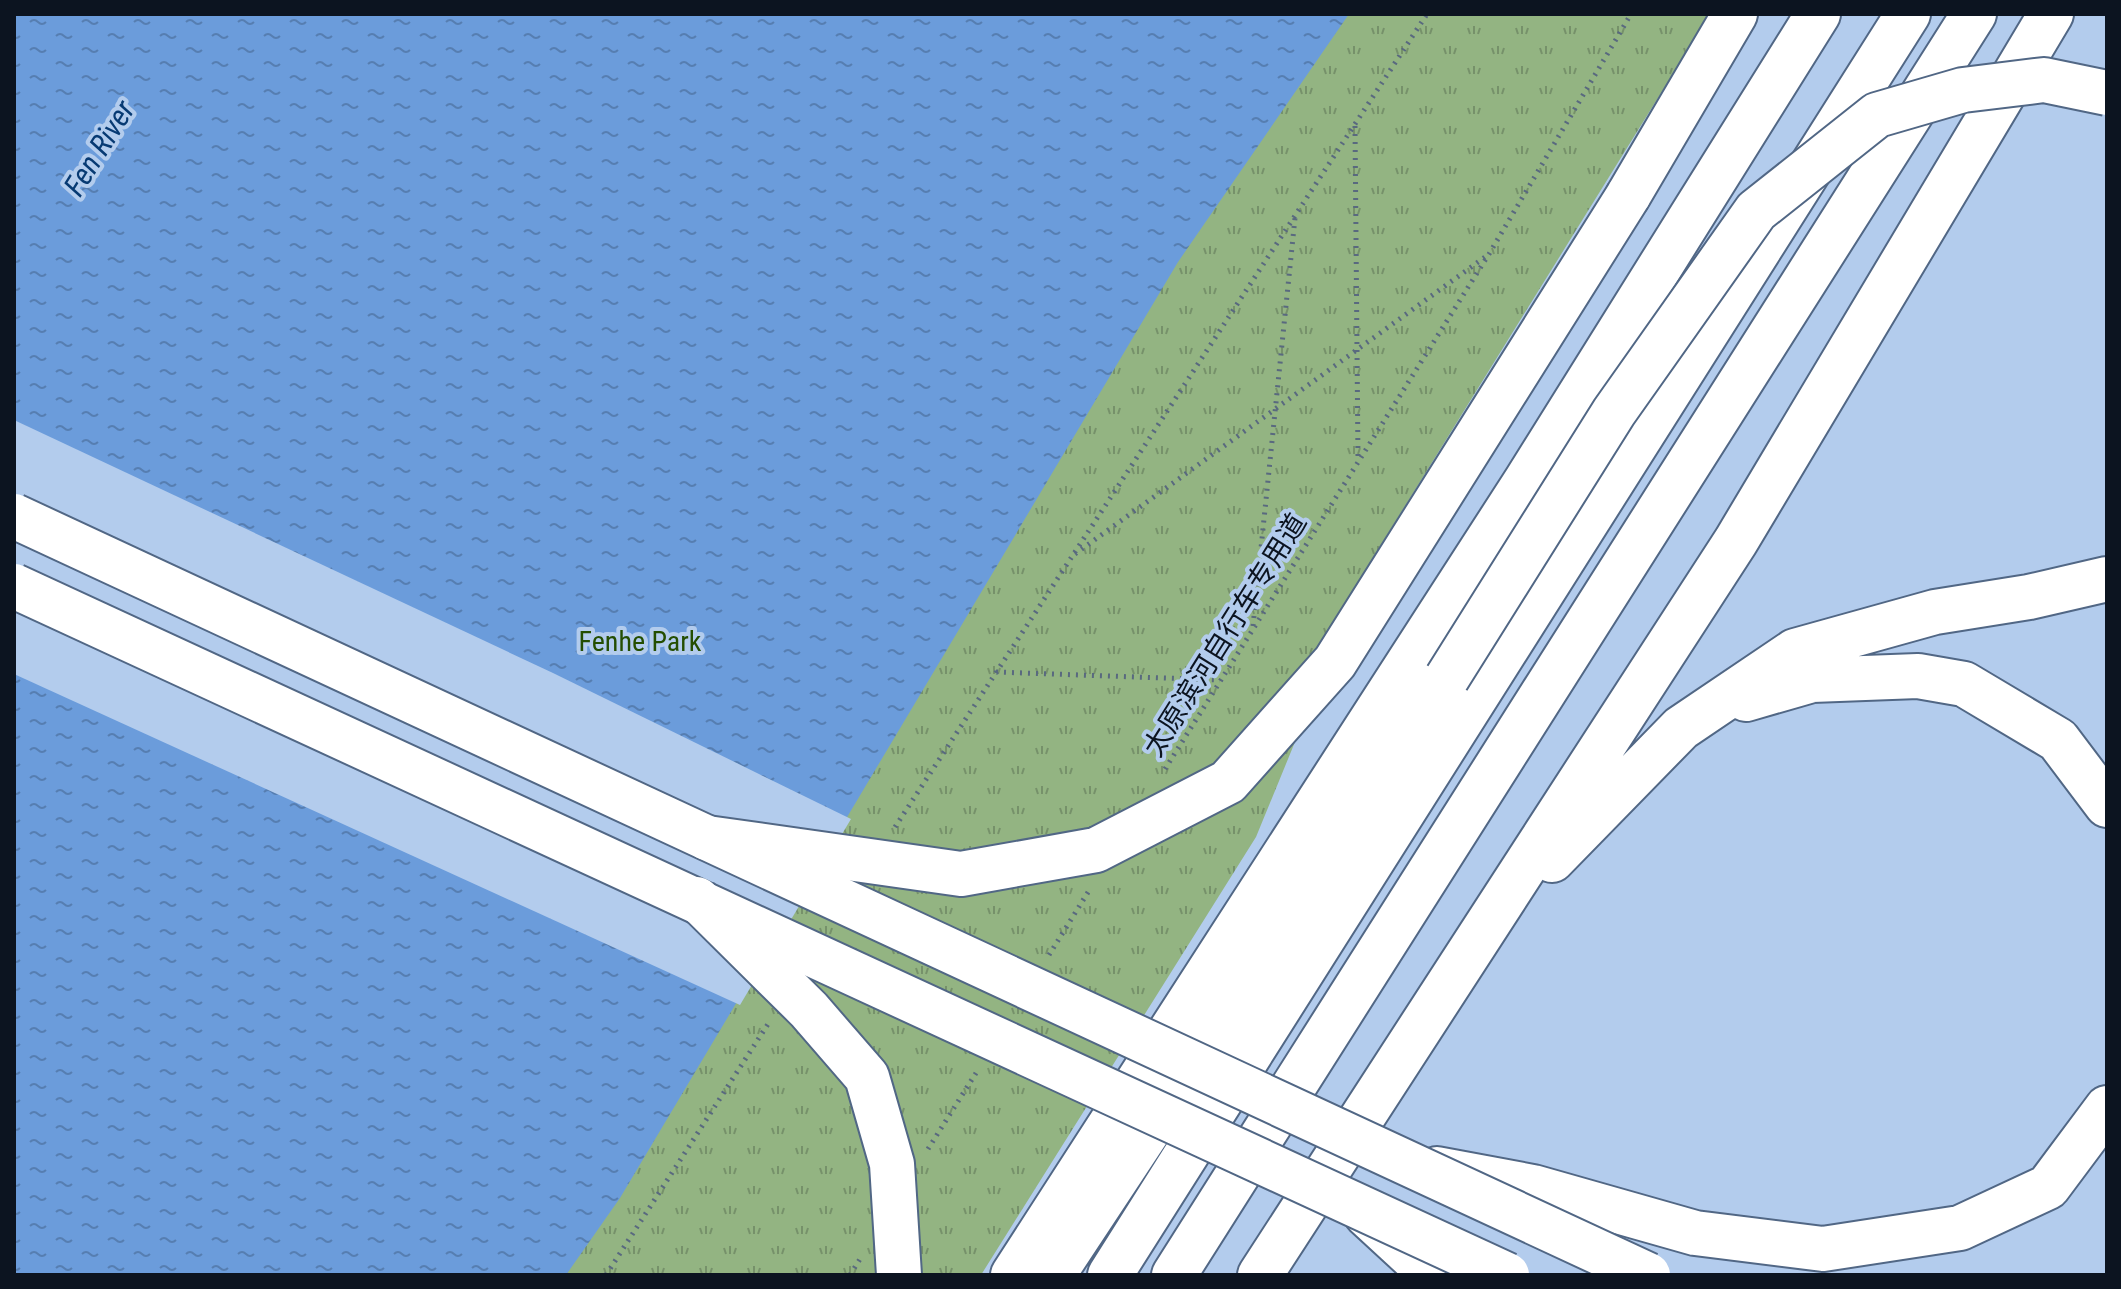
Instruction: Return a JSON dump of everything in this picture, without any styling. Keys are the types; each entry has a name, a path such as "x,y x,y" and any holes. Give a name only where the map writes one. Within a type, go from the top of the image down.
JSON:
{"main road":[{"path":"707,838 961,874 1096,850 1228,782 1335,662 1628,196 1735,14"},
{"path":"1013,1275 1526,481 1818,14"},
{"path":"1110,1275 1908,14"},
{"path":"1174,1275 1974,14"},
{"path":"1260,1275 1736,541 2051,14"},
{"path":"1053,1275 1447,678 1614,412 1756,211 1877,115 1963,90 2044,80 2107,93"},
{"path":"14,516 1648,1275"},
{"path":"1484,930 1681,728 1795,651 1935,612 2029,597 2107,579"},
{"path":"14,586 1507,1275"},
{"path":"1709,709 1812,680 1918,676 1964,684 2058,740 2107,805"},
{"path":"697,899 809,1010 867,1077 892,1164 883,1262"},
{"path":"1410,1164 1533,1187 1695,1233 1823,1249 1960,1228 2048,1187 2107,1108"},
{"path":"1355,1205 1432,1275"}],"path":[{"path":"891,833 1427,14"},
{"name":"太原滨河自行车专用道","path":"1161,775 1489,254 1631,14"},
{"path":"1355,123 1358,461"},
{"path":"1253,627 1295,214"},
{"path":"1070,558 1489,254"},
{"path":"995,672 1220,680"},
{"path":"1043,964 1094,883"},
{"path":"606,1275 770,1020"},
{"path":"926,1153 984,1059"},
{"path":"850,1275 883,1262"}],"green space":[{"name":"Fenhe Park","path":"14,14 1710,14 1366,569 1256,837 981,1275 14,1275"}],"water":[{"name":"Fenhe Park","path":"14,14 1349,14 1178,262 620,1198 566,1275 14,1275"}],"pier":[{"path":"14,420 553,673 851,819 740,1005 14,674"}],"water label":[{"name":"Fen River","path":"99,148"}]}
